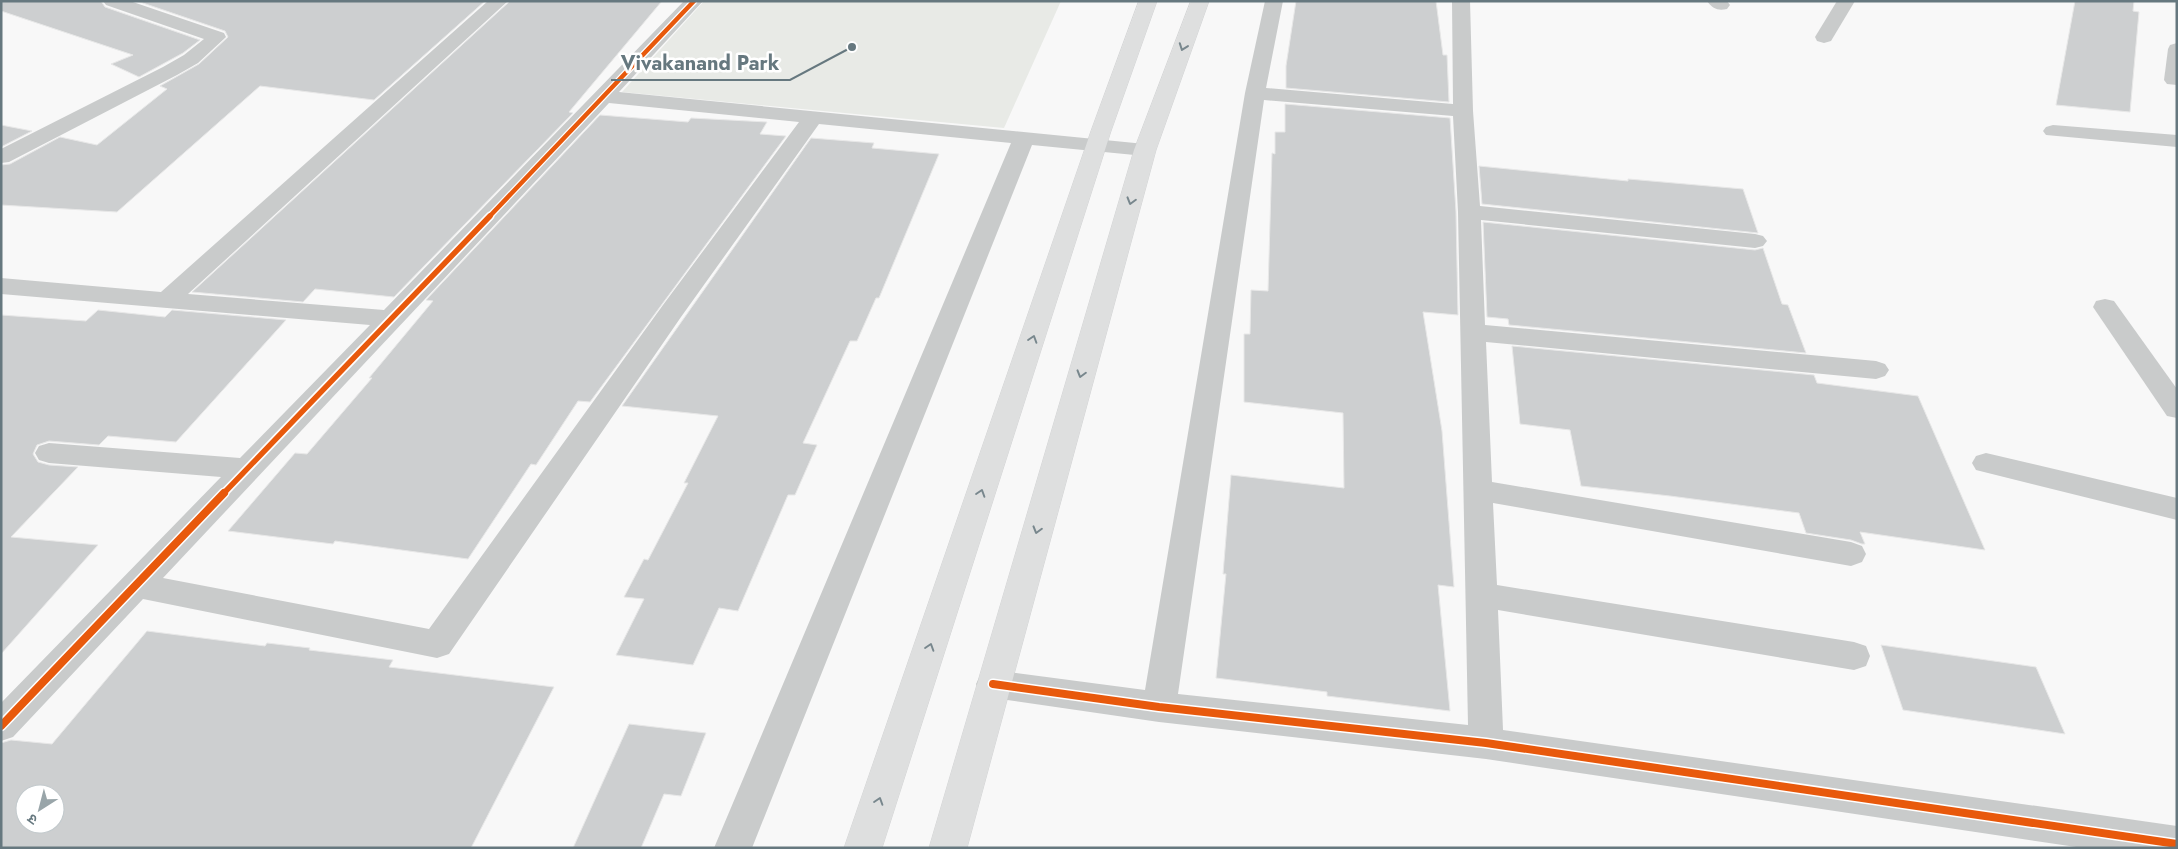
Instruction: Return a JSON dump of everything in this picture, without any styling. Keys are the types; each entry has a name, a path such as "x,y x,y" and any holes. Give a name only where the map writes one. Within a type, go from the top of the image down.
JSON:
{"main road":[{"path":"863,848 1097,145 1148,1"},
{"path":"948,848 1145,150 1200,1"}],"street":[{"path":"1,157 170,71 191,59 217,37 112,1"},
{"path":"167,300 499,1"},
{"path":"1,726 392,320 694,1"},
{"path":"1159,707 1255,93 1274,1"},
{"path":"1460,1 1462,111 1469,212 1486,743"},
{"path":"1824,37 1846,1"},
{"path":"2174,80 2177,49"},
{"path":"1255,93 1462,111"},
{"path":"604,98 1145,150"},
{"path":"136,585 437,644 672,311 812,118"},
{"path":"2053,131 2177,141"},
{"path":"732,848 1024,138"},
{"path":"1469,212 1755,242"},
{"path":"1,286 392,320"},
{"path":"2105,307 2177,409"},
{"path":"1473,332 1876,370"},
{"path":"49,453 248,468"},
{"path":"1986,463 2177,509"},
{"path":"1478,490 1850,554"},
{"path":"1481,595 1854,656"},
{"path":"993,684 1159,707 1486,743 2177,844"}],"shaded area":[{"path":"704,1 1061,1 1004,128 622,92"}],"building":[{"path":"1,1 101,1 105,7 200,40 183,53 139,77 111,64 133,55 1,11"},
{"path":"137,1 485,1 374,100 260,86 117,212 1,205 1,165 10,164 60,137 97,145 167,89 160,86 199,64 228,37 225,31"},
{"path":"510,1 662,1 569,112 573,113 394,297 315,289 303,302 192,292"},
{"path":"1296,1 1436,1 1443,55 1447,55 1449,102 1286,88 1286,66"},
{"path":"2075,1 2134,1 2133,11 2139,12 2130,112 2056,105"},
{"path":"1285,104 1450,118 1456,212 1458,315 1423,312 1442,431 1454,587 1438,585 1450,711 1327,696 1327,692 1216,678 1226,574 1223,574 1231,475 1344,488 1343,413 1244,402 1244,334 1250,334 1251,290 1268,291 1272,153 1275,154 1275,132 1285,132"},
{"path":"600,115 688,122 691,118 767,122 760,134 786,136 590,402 578,401 536,465 531,464 468,559 335,541 333,544 228,531 295,453 307,454 372,378 369,378 433,301 426,300"},
{"path":"1,125 32,131 1,147"},
{"path":"811,138 874,143 872,148 939,154 879,298 876,298 857,341 850,341 803,443 817,445 795,495 788,495 738,611 719,608 693,665 616,655 644,599 624,597 644,559 648,560 688,483 684,483 718,416 622,406"},
{"path":"1479,166 1628,181 1628,179 1743,189 1758,233 1482,204"},
{"path":"1483,222 1755,250 1763,248 1782,304 1788,305 1806,353 1509,325 1508,319 1487,317"},
{"path":"98,310 165,317 172,310 286,320 176,442 108,436 99,445 49,441 37,445 33,454 38,462 49,465 78,467 11,537 98,545 1,654 1,315 86,321"},
{"path":"1512,346 1814,375 1817,383 1918,396 1985,550 1860,532 1865,544 1862,544 1851,540 1806,533 1799,513 1581,486 1570,430 1520,424"},
{"path":"147,631 265,646 267,643 310,648 309,650 393,660 389,667 554,687 471,848 1,848 1,743 11,740 52,744"},
{"path":"1881,645 2036,667 2065,734 1903,710"},
{"path":"629,724 706,733 681,796 664,794 641,848 573,848"}],"cycle path":[{"path":"1,726 694,1"},
{"path":"993,684 1159,707 1486,743 2177,844"}],"place":[{"name":"Vivakanand Park","path":"852,47"}]}
